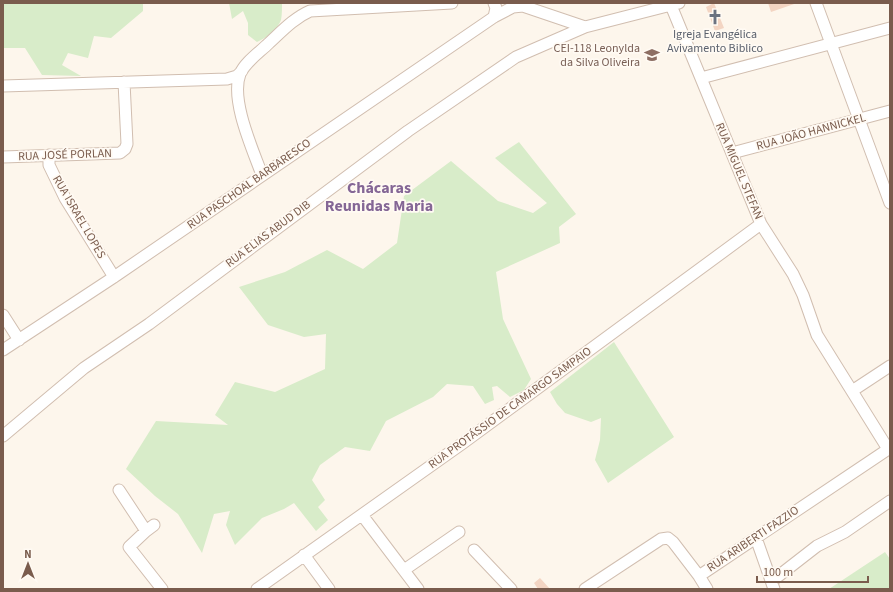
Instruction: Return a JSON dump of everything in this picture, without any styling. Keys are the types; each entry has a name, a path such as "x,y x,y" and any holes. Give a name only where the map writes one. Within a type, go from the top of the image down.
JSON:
{"street":[{"path":"262,175 240,110 240,79 254,57 293,21 310,11 335,6 452,3"},
{"path":"494,3 496,8 494,16"},
{"path":"510,3 585,27"},
{"path":"816,3 889,197"},
{"name":"RUA ELIAS ABUD DIB","path":"3,436 84,368 148,324 408,131 516,57 585,27 673,4"},
{"name":"RUA MIGUEL STEFAN","path":"673,4 701,78 761,224 793,274 803,295 817,335 889,448"},
{"name":"RUA PASCHOAL BARBARESCO","path":"3,350 114,277 494,16 513,7 523,6"},
{"path":"701,78 890,28"},
{"path":"3,86 221,79 234,77 240,79"},
{"name":"RUA JOSÉ PORLAN","path":"3,157 120,153 125,149 127,144 124,82"},
{"name":"RUA JOÃO HANNICKEL","path":"732,153 890,111"},
{"name":"RUA ISRAEL LOPES","path":"49,155 50,165 65,198 114,277"},
{"name":"RUA PROTÁSSIO DE CAMARGO SAMPAIO","path":"257,589 457,447 761,224"},
{"path":"3,315 19,340"},
{"path":"852,391 890,366"},
{"name":"RUA ARIBERTI FAZZIO","path":"586,589 661,539 668,538 673,542 699,576 889,448"},
{"path":"119,490 150,528 129,547 162,589"},
{"path":"756,538 773,585 817,546 845,532 890,501"},
{"path":"362,515 418,589"},
{"path":"404,570 459,532"},
{"path":"474,550 511,589"},
{"path":"304,555 329,589"},
{"path":"699,576 707,589"}],"green space":[{"path":"3,3 143,3 143,11 111,38 94,36 88,58 68,53 62,65 81,76 42,75 25,48 3,48"},
{"path":"229,3 282,3 281,20 271,33 257,42 248,35 248,23 243,11 232,19"},
{"path":"519,142 576,214 559,227 560,243 496,272 503,319 531,379 524,390 510,397 497,386 492,387 494,400 485,404 473,386 447,384 433,397 386,421 370,451 345,447 320,465 312,480 325,500 318,507 328,520 316,531 294,503 262,518 235,545 226,525 230,511 214,514 202,553 178,514 155,496 126,469 156,421 228,425 215,415 235,382 275,392 325,369 326,334 304,337 268,325 239,287 285,272 327,250 363,269 397,243 404,196 451,161 498,201 533,213 547,203 495,158"},
{"path":"614,342 674,437 608,483 595,460 600,440 601,418 591,422 565,413 557,404 550,392"},
{"path":"885,552 890,559 890,589 829,589"}],"building":[{"name":"Igreja Evangélica Avivamento Biblico","path":"714,3 724,28 715,31 706,7"},
{"path":"768,3 797,3 771,12"},
{"path":"540,578 550,589 538,589 534,583"}],"place":[{"name":"Igreja Evangélica Avivamento Biblico","path":"715,17"},
{"name":"CEI-118 Leonylda da Silva Oliveira","path":"652,55"}],"district":[{"name":"Chácaras Reunidas Maria","path":"379,197"}]}
